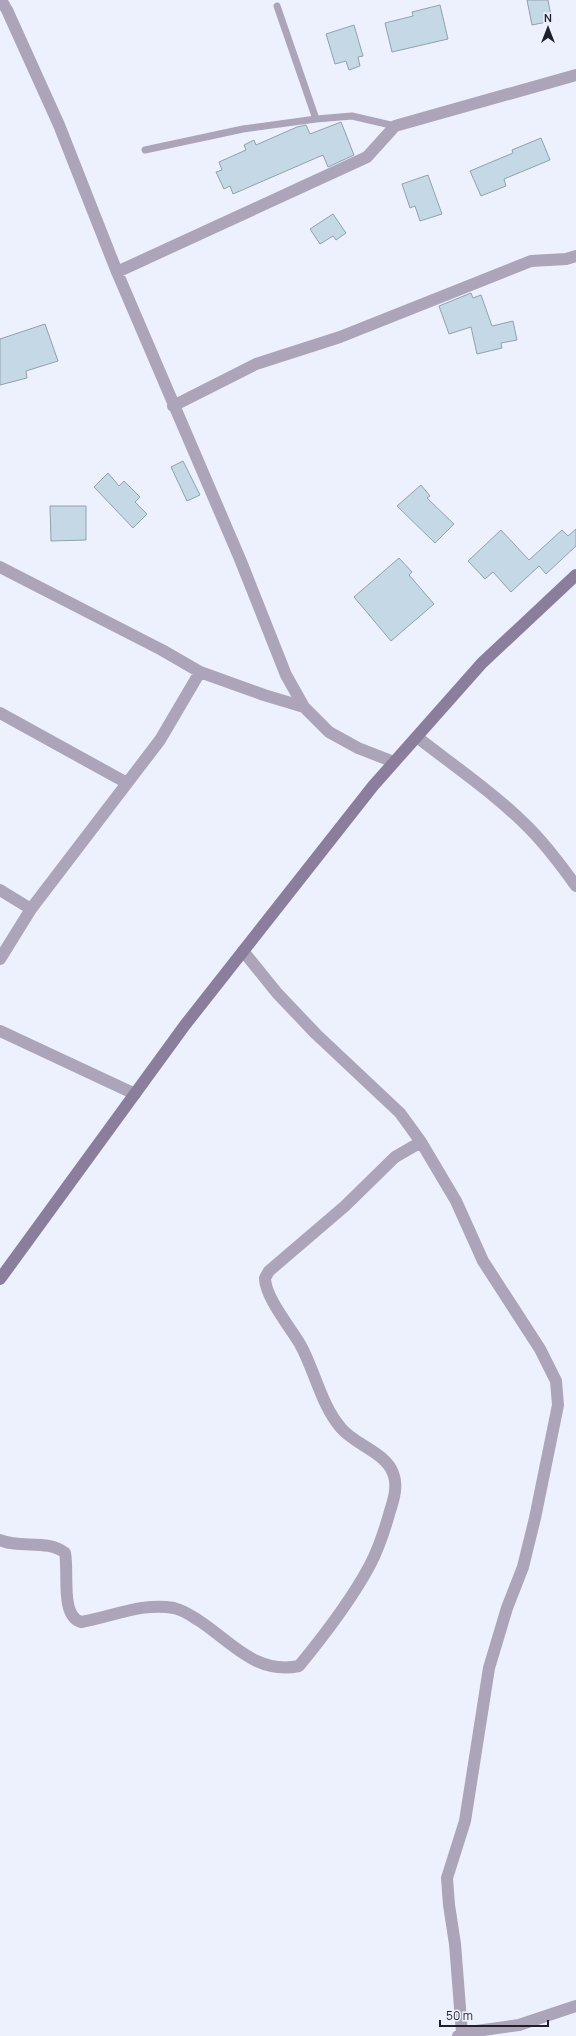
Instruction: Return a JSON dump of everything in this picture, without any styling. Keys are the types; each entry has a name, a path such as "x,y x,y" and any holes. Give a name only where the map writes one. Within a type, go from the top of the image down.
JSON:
{"main road":[{"path":"0,1279 185,1025 394,762 482,663 576,575"}],"street":[{"path":"1,0 59,125 117,272 173,406 240,559 286,675 304,707 329,732 358,748 394,762"},
{"path":"117,272 367,157 395,126 576,76"},
{"path":"173,406 256,364 340,337 531,261 566,259 576,256"},
{"path":"0,567 162,650 200,672 264,695 304,707"},
{"path":"0,959 31,909 160,740 200,672"},
{"path":"0,713 127,783"},
{"path":"417,737 498,799 555,857 576,886"},
{"path":"0,890 31,909"},
{"path":"243,951 277,992 316,1034 400,1113 421,1142 456,1201 483,1261 540,1349 556,1381 558,1405 532,1532 489,1668 465,1821 448,1878 449,1905 455,1944 460,2035 519,2025 576,2006"},
{"path":"0,1031 135,1094"},
{"path":"0,1540 19,1545 58,1548 65,1553 68,1604 70,1614 74,1620 81,1622 142,1608 174,1608 186,1612 242,1653 263,1665 288,1668 299,1666 347,1601 370,1565 389,1516 396,1481 393,1472 384,1460 341,1429 330,1412 306,1356 270,1296 265,1278 269,1271 345,1206 395,1157 421,1142"}],"lane":[{"path":"277,6 316,119"},
{"path":"145,150 243,129 316,119 352,116 395,126"}],"building":[{"path":"527,0 548,0 552,21 532,25"},
{"path":"440,5 448,39 392,52 385,23 413,16 412,12"},
{"path":"354,25 363,56 358,57 360,66 349,70 346,61 335,64 326,34"},
{"path":"341,122 354,155 328,167 323,155 233,194 230,186 224,189 216,172 222,170 219,162 246,150 244,145 254,140 256,145 297,127 306,125 310,134"},
{"path":"541,138 550,160 504,179 506,186 481,196 470,171 513,153 512,150"},
{"path":"428,175 442,214 420,221 415,206 410,208 402,184"},
{"path":"333,214 346,233 336,240 333,236 320,244 310,229"},
{"path":"471,293 473,298 481,295 492,326 513,321 517,340 501,343 502,348 477,354 471,327 449,334 439,306"},
{"path":"45,324 58,361 26,371 27,378 0,385 0,339"},
{"path":"183,461 200,495 187,501 171,467"},
{"path":"108,473 119,486 124,481 140,497 135,502 147,514 133,528 94,487"},
{"path":"421,485 430,496 427,498 454,524 435,543 397,506"},
{"path":"50,506 86,506 86,540 51,541"},
{"path":"576,529 576,546 546,574 539,566 511,592 493,572 485,579 468,561 501,530 529,560 562,530 568,536"},
{"path":"399,558 412,572 409,575 434,604 391,641 354,597"}]}
